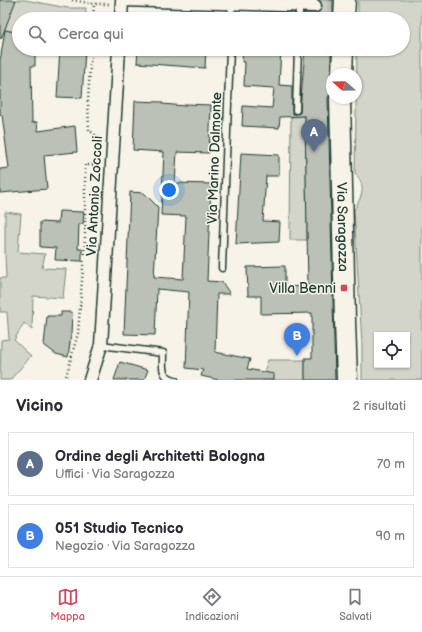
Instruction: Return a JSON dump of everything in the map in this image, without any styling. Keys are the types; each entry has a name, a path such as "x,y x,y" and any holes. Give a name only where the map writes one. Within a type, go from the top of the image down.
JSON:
{"main road":[{"path":"342,68 343,56"},
{"name":"Via Saragozza","path":"340,104 344,321 347,380"}],"street":[{"path":"119,12 117,2 315,6"},
{"name":"Via Antonio Zoccoli","path":"90,380 101,345 119,56"}],"lane":[{"path":"231,12 232,4"},
{"path":"299,6 299,12"},
{"name":"Via Marino Dalmonte","path":"222,268 230,56"},
{"path":"296,110 298,56"},
{"path":"101,345 163,353 163,372 168,378 175,380"}],"path":[{"path":"72,0 94,4 117,2"},
{"path":"93,12 94,4"},
{"path":"91,56 88,101 89,130 103,141"},
{"path":"65,380 78,333 85,241 86,165 100,161 101,157"}],"shaded area":[{"path":"16,0 25,0 68,8 86,8 86,12 12,12 12,32 5,30 7,19"},
{"path":"358,0 422,0 422,380 362,380 362,344 354,210 362,192 359,178 355,173 356,104 362,104 362,68 357,68 357,56 410,56 410,12 358,12"},
{"path":"305,116 307,240 290,240 291,117"},
{"path":"5,212 21,214 18,252 45,254 42,268 66,269 63,298 33,296 32,330 24,323 14,340 31,356 10,380 0,380 1,340 9,339 7,312 0,312 0,278 6,278"},
{"path":"268,360 305,360 305,380 261,380"}],"building":[{"path":"0,0 16,0 1,39 0,38"},
{"path":"319,0 333,0 333,12 317,12 321,10 322,6"},
{"path":"5,30 12,32 12,56 35,56 35,66 31,66 32,123 37,122 38,131 75,126 77,152 44,155 47,189 0,193 0,169 9,168 2,115 0,115 0,61"},
{"path":"60,56 85,56 82,98 57,97"},
{"path":"138,56 206,56 205,68 137,63"},
{"path":"242,56 281,56 279,85 292,86 292,110 293,114 296,114 300,113 304,56 331,56 331,68 326,68 326,104 328,104 335,380 305,380 305,358 312,358 312,313 261,314 261,296 248,296 247,267 285,266 285,287 308,286 305,116 280,117 279,128 242,126 243,106 272,108 274,88 244,86 245,62 242,62"},
{"path":"135,101 162,102 162,104 185,106 185,104 211,105 209,153 177,152 175,183 211,184 207,281 222,282 230,294 217,294 215,352 250,359 247,369 274,374 274,380 219,380 201,376 203,370 186,368 189,292 157,289 155,335 124,334 130,192 144,193 158,207 154,277 183,279 186,216 161,215 164,152 133,150"},
{"path":"241,153 279,155 279,176 266,176 263,221 280,222 279,242 236,244"},
{"path":"59,211 84,212 83,224 79,224 78,249 82,249 82,261 55,260 56,248 40,247 40,222 58,223"},
{"path":"61,312 72,312 68,357 56,354 44,345 47,316 61,316"},
{"path":"120,362 148,370 144,380 114,380"}],"tunnel":[{"path":"315,6 336,7"}],"place":[{"name":"Ordine degli Architetti Bologna","path":"314,152"},
{"name":"Villa Benni","path":"344,288"},
{"name":"051 Studio Tecnico","path":"297,356"}]}
